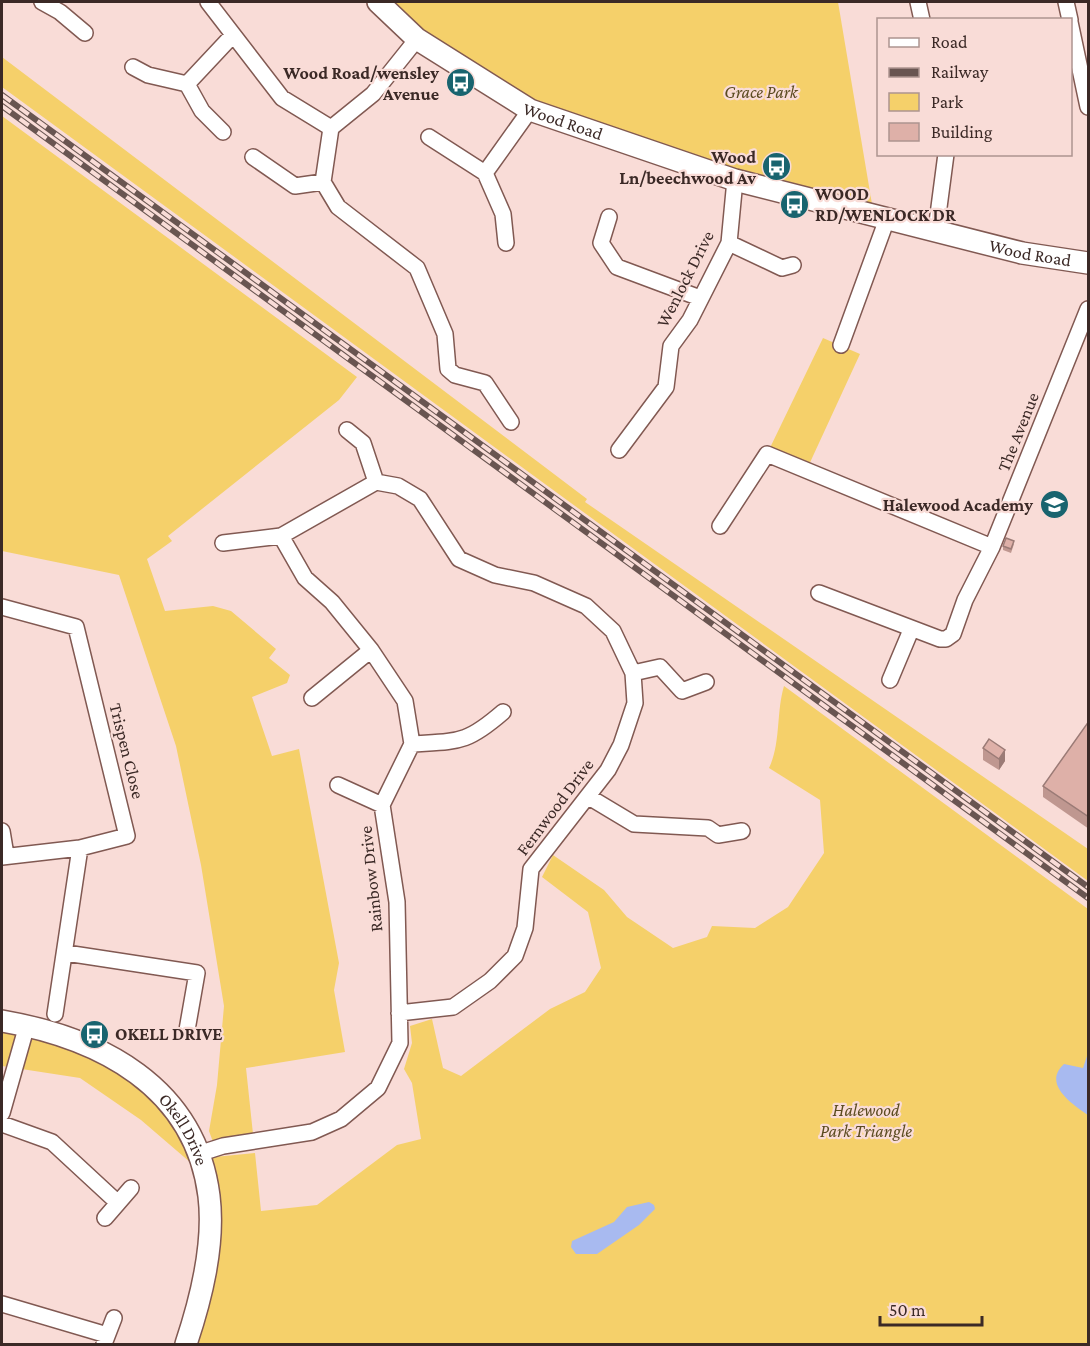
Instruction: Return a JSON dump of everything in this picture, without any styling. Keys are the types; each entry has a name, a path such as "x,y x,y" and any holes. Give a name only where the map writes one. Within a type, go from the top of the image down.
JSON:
{"street":[{"path":"42,2 66,7 86,33"},
{"path":"208,2 282,98 331,128"},
{"name":"Wood Road","path":"378,2 417,39 530,110 735,180 1022,253 1089,263"},
{"path":"918,2 922,18"},
{"path":"1066,2 1069,18"},
{"path":"1072,30 1089,107"},
{"path":"187,84 232,36"},
{"path":"417,39 373,94 331,128 323,182 338,207 417,268 445,334 448,369 455,375 485,383 511,422"},
{"path":"133,67 148,75 187,84 202,111 223,132"},
{"path":"485,173 530,110"},
{"path":"429,137 485,173 504,214 506,243"},
{"path":"936,230 946,156"},
{"path":"253,157 295,186 323,182"},
{"name":"Wenlock Drive","path":"619,450 666,387 671,346 690,320 729,243 735,180"},
{"path":"609,217 602,243 617,267 700,298"},
{"path":"841,345 887,219"},
{"path":"729,243 782,268 793,265"},
{"name":"The Avenue","path":"911,630 940,639 946,639 953,634 965,600 992,547 1089,309"},
{"path":"224,543 282,536 376,482 363,443 347,430"},
{"path":"720,526 766,454 992,547"},
{"name":"Fernwood Drive","path":"376,482 398,486 420,499 459,559 495,575 534,583 586,606 613,631 633,673 635,703 621,745 608,770 531,869 525,928 515,956 490,981 453,1007 399,1013"},
{"path":"282,536 305,578 332,602 371,650 405,701 412,744 464,740 479,733 503,712"},
{"path":"819,592 911,630 890,680"},
{"name":"Trispen Close","path":"2,607 76,627 127,836 80,848 4,856"},
{"path":"312,698 371,650"},
{"path":"633,673 660,667 682,691 706,682"},
{"name":"Rainbow Drive","path":"198,1154 223,1146 312,1132 341,1119 378,1088 400,1043 397,902 382,805 412,744"},
{"path":"338,785 382,805"},
{"path":"589,797 634,824 708,828 718,835 742,831"},
{"path":"2,831 4,856"},
{"path":"55,1014 80,848"},
{"path":"66,952 197,973 188,1030"},
{"name":"Okell Drive","path":"2,1021 27,1025 76,1040 126,1065 165,1098 179,1116 198,1154 209,1196 210,1239 193,1323 186,1344"},
{"path":"2,1113 27,1025"},
{"path":"2,1124 52,1142 118,1203"},
{"path":"105,1218 130,1188"},
{"path":"2,1304 105,1340 114,1318"}],"green space":[{"name":"Grace Park","path":"380,2 838,2 874,216 543,114"},
{"path":"2,57 587,499 585,502 1088,849 1088,881 2,87"},
{"path":"2,116 357,377 339,400 168,536 172,541 147,559 165,611 213,606 231,611 276,649 269,658 290,675 287,683 252,697 272,756 299,749 339,963 334,990 345,1052 246,1068 253,1134 213,1142 209,1131 217,1085 224,1006 201,865 176,746 119,575 2,551"},
{"path":"823,338 860,354 807,469 767,454"},
{"name":"Halewood Park Triangle","path":"784,686 1088,909 1088,1344 193,1344 222,1233 217,1199 204,1158 255,1153 261,1211 317,1205 397,1145 421,1139 412,1083 404,1069 412,1043 410,1026 432,1019 443,1068 461,1076 550,1009 585,992 601,968 588,912 542,877 553,855 604,890 627,917 673,948 707,937 712,926 755,928 788,907 824,853 820,800 769,768 777,738"},
{"path":"2,1021 103,1051 165,1098 205,1175 141,1120 80,1078 2,1066"}],"water":[{"path":"1088,1053 1088,1115 1062,1093 1056,1079 1058,1071 1064,1064 1083,1068"},
{"path":"649,1202 654,1205 655,1209 639,1225 597,1254 576,1254 571,1247 572,1241 614,1222 627,1207"}],"building":[{"path":"1006,538 1014,541 1011,549 1003,546"},
{"path":"1089,721 1089,817 1043,786"},
{"path":"989,739 1005,750 999,759 983,748"}],"railway":[{"path":"2,95 1088,887"},
{"path":"2,106 1088,898"}],"place":[{"name":"Wood Road/wensley Avenue","path":"460,83"},
{"name":"Wood Ln/beechwood Av","path":"777,167"},
{"name":"WOOD RD/WENLOCK DR","path":"794,204"},
{"name":"Halewood Academy","path":"1054,505"},
{"name":"OKELL DRIVE","path":"94,1034"}]}
